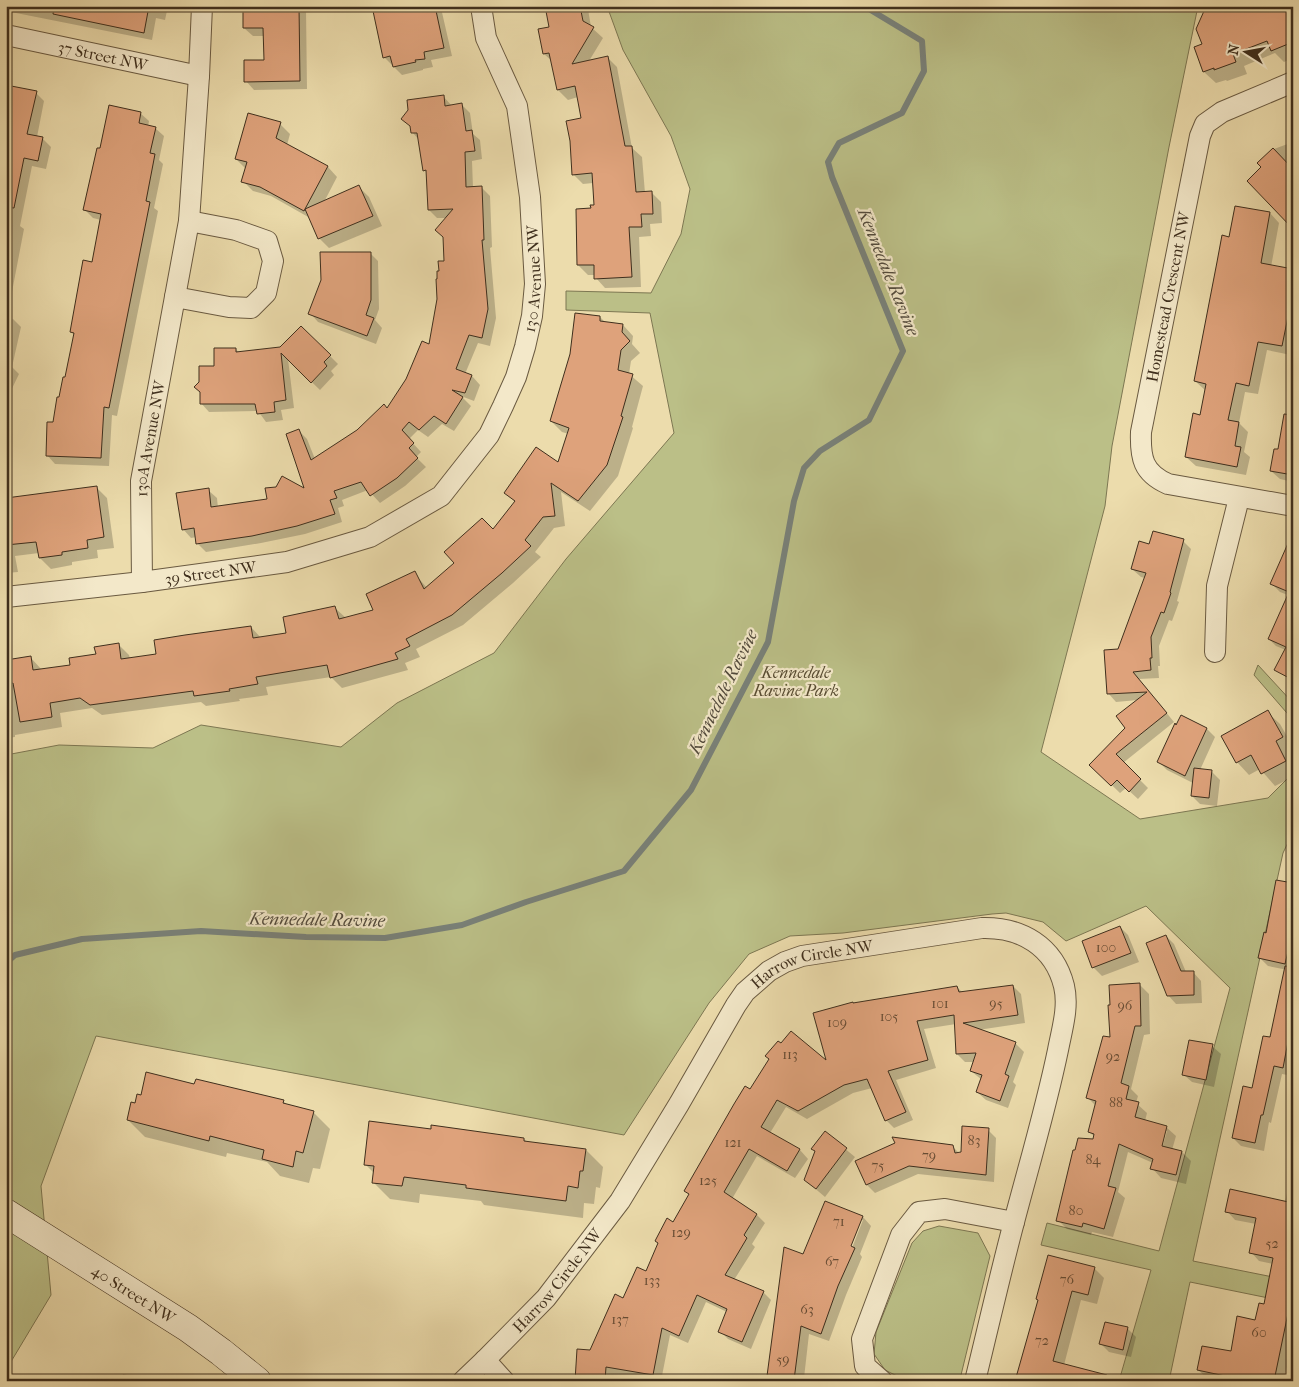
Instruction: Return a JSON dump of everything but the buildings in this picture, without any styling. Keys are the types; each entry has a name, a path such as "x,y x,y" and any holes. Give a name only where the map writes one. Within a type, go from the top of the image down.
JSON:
{"street":[{"name":"130A Avenue NW","path":"142,582 141,481 189,222 202,6"},
{"name":"130 Avenue NW","path":"406,516 441,496 489,435 516,377 532,316 535,284 534,255 524,151 517,106 486,38 481,6"},
{"name":"37 Street NW","path":"6,35 199,76"},
{"name":"Homestead Crescent NW","path":"1293,82 1222,112 1205,124 1200,136 1141,432 1143,459 1150,473 1156,479 1168,484 1239,498 1293,506"},
{"path":"175,297 229,307 251,308 266,293 274,261 267,241 236,230 189,222"},
{"path":"1215,652 1217,586 1239,498"},
{"name":"39 Street NW","path":"6,597 142,582 287,562 370,537 406,516"},
{"name":"Harrow Circle NW","path":"463,1381 546,1298 620,1201 736,1005 745,992 769,971 785,962 802,956 982,928 994,928 1013,931 1030,939 1042,948 1052,960 1059,973 1064,987 1066,1002 1049,1095 1014,1222 975,1381"},
{"path":"882,1381 865,1366 862,1339 901,1235 919,1212 944,1209 1014,1222"},
{"name":"40 Street NW","path":"6,1213 188,1328 257,1381"},
{"path":"485,1360 504,1381"}],"green space":[{"name":"Kennedale Ravine Park","path":"607,6 1198,6 1112,446 1105,506 1041,752 1140,819 1268,798 1293,773 1293,832 1283,853 1193,1261 1293,1281 1293,1303 1190,1282 1169,1381 1119,1381 1151,1270 1041,1245 1047,1223 1159,1251 1230,988 1146,906 1066,941 1043,922 1006,913 843,933 790,936 749,954 709,1003 624,1135 96,1036 41,1186 51,1295 6,1370 6,755 59,745 153,748 201,725 341,747 397,703 494,653 566,559 674,433 650,313 566,310 566,291 651,293 681,234 690,189 671,136 623,50"},
{"path":"1258,665 1293,703 1293,720 1254,675"},
{"path":"939,1226 978,1233 990,1256 961,1375 956,1381 907,1381 885,1370 874,1354 876,1332 912,1243 923,1231"}],"waterway":[{"name":"Kennedale Ravine","path":"6,963 15,955 82,939 201,931 306,937 385,938 462,925 526,902 624,871 691,790 768,642 794,501 804,468 820,451 869,420 903,351 832,177 828,162 839,143 902,113 924,71 922,41 864,6"}]}
